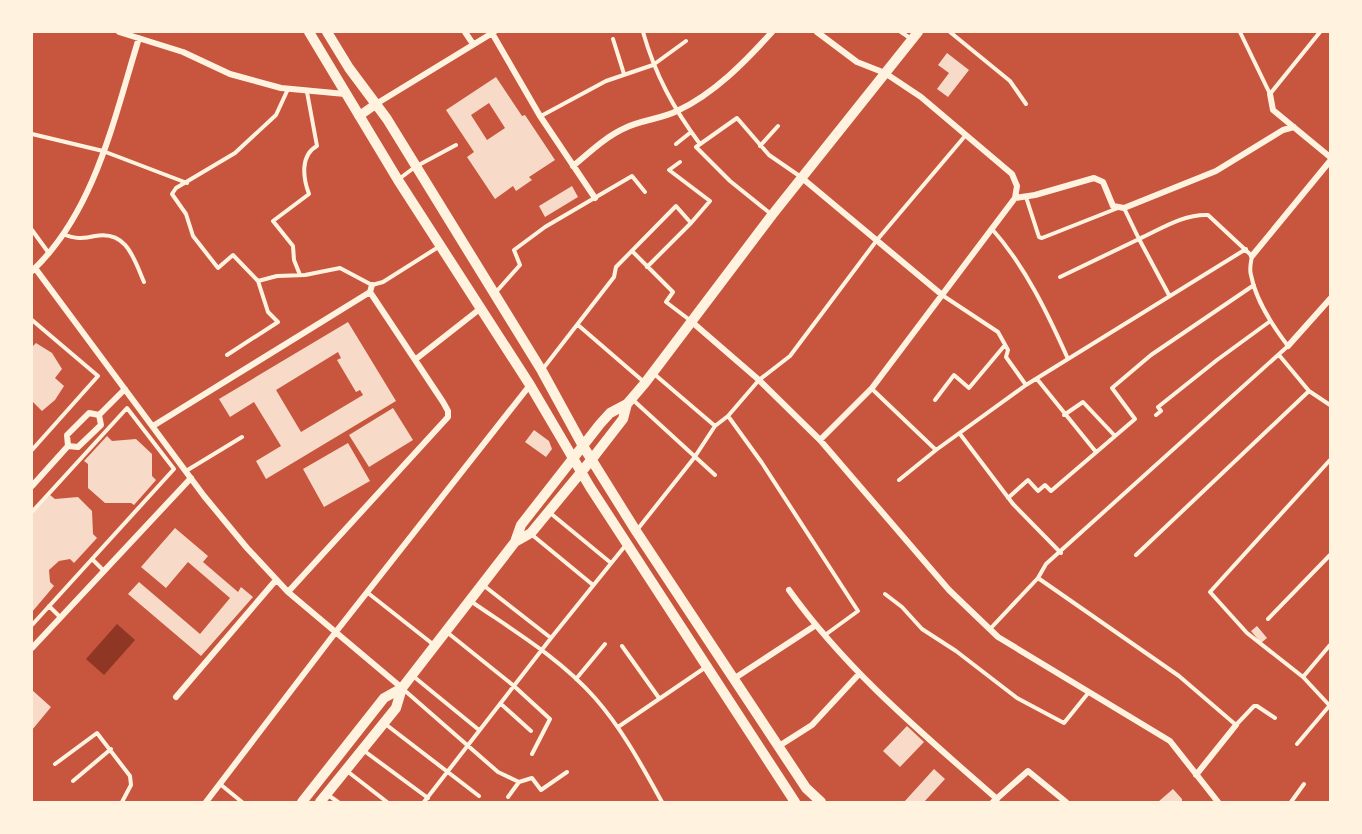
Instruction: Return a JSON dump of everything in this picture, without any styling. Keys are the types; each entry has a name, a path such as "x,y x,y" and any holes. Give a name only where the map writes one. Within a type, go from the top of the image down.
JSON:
{"main road":[{"path":"309,32 399,180 482,307 580,472 795,802"},
{"path":"327,32 376,104 542,371 583,446 636,531 816,801"},
{"path":"302,802 384,698 402,688 412,676 515,542 521,525 583,446 610,413 629,401 645,383 772,215 915,36"},
{"path":"515,542 531,533 591,459 623,419 629,401"},
{"path":"324,798 396,708 402,688"}],"street":[{"path":"119,32 183,52 230,74 288,89 346,94"},
{"path":"465,32 473,44"},
{"path":"359,116 493,32 540,116 595,198"},
{"path":"573,166 606,139 626,127 677,111 719,84 743,64 772,32"},
{"path":"817,32 857,62 885,73 921,97 1012,174 1017,186 1015,198 872,388 820,440"},
{"path":"139,38 103,151 84,199 63,234 33,270 247,548 288,592 402,688"},
{"path":"1252,256 1330,159 1273,110 1270,93"},
{"path":"1015,198 1094,178 1103,182 1110,202 1121,208 1216,171 1283,130 1294,127"},
{"path":"802,178 941,294"},
{"path":"153,426 371,289 443,402 448,411 448,417 288,592"},
{"path":"1288,346 1330,299"},
{"path":"416,359 482,307"},
{"path":"692,322 759,380 820,440 949,590 998,637 1170,741 1218,802"},
{"path":"206,802 335,633 530,385"},
{"path":"99,415 126,389"},
{"path":"32,486 68,446 67,435 89,413 99,415"},
{"path":"68,446 78,447 101,425 99,415"},
{"path":"32,648 191,478"},
{"path":"176,697 276,580"},
{"path":"789,590 859,674 995,801 1028,771 1066,802"},
{"path":"735,678 816,625"},
{"path":"779,746 812,725 859,674"},
{"path":"1196,775 1236,725"}],"lane":[{"path":"643,32 653,65 677,111 700,144"},
{"path":"901,32 915,36"},
{"path":"950,32 1010,81 1026,104"},
{"path":"1240,32 1270,93 1320,32"},
{"path":"613,39 624,74"},
{"path":"540,116 606,81 653,65 686,41"},
{"path":"228,355 278,322 268,312 258,281 234,255 218,268 193,236 186,214 172,194 176,188 235,153 276,114 288,89"},
{"path":"300,275 294,260 293,246 273,221 309,194 304,180 306,156 317,146 307,92"},
{"path":"772,215 730,181 696,147 737,118 769,155 802,178"},
{"path":"760,146 778,126"},
{"path":"676,144 691,132"},
{"path":"32,134 103,151 187,183"},
{"path":"636,531 694,458 715,426 728,416 759,380 790,356 877,240 965,136"},
{"path":"399,180 415,167 456,145"},
{"path":"647,267 691,224 710,201 669,170 680,162"},
{"path":"494,294 520,265 514,250 545,227 632,176 645,192"},
{"path":"1026,197 1039,237 1042,238 1121,208 1169,295"},
{"path":"542,371 614,277 616,267 676,206 691,224"},
{"path":"990,629 1038,578 1046,564 1061,553 1288,346 1269,322 1254,285 1250,273 1252,256 1208,215 1196,215 1173,222 1060,277"},
{"path":"992,229 1009,248 1055,329 1068,359"},
{"path":"32,230 48,252"},
{"path":"63,234 74,239 101,235 116,236 125,244 144,282"},
{"path":"258,281 276,276 300,275 339,267 371,289 441,245"},
{"path":"899,480 936,450 1026,386 1246,249"},
{"path":"632,250 674,292 666,302 692,322"},
{"path":"1008,498 1028,480 1038,491 1045,485 1051,491 1135,419 1113,388 1151,355 1254,285"},
{"path":"941,294 998,332 1008,350 1006,357 1026,386"},
{"path":"32,320 98,376 32,450"},
{"path":"1156,415 1161,411 1158,407 1269,322"},
{"path":"578,325 645,383"},
{"path":"935,400 954,375 969,388 1005,345"},
{"path":"1280,355 1309,392 1330,405"},
{"path":"652,373 715,426"},
{"path":"1037,379 1096,452"},
{"path":"872,388 936,450"},
{"path":"1136,555 1309,392"},
{"path":"629,401 716,475"},
{"path":"1064,415 1083,402 1115,436"},
{"path":"32,512 127,408 174,469 32,625"},
{"path":"728,416 762,463 858,611 825,635"},
{"path":"960,434 1008,498 1061,553"},
{"path":"186,471 242,437"},
{"path":"1297,744 1330,705 1303,677 1247,633 1210,592 1330,460"},
{"path":"548,512 611,563"},
{"path":"531,533 593,585"},
{"path":"424,802 627,544"},
{"path":"1269,620 1330,555"},
{"path":"92,559 103,570"},
{"path":"1038,578 1179,676 1236,725 1254,706 1275,718"},
{"path":"483,585 551,638"},
{"path":"368,593 435,646"},
{"path":"885,594 922,629 956,651 1017,698 1064,723 1090,692"},
{"path":"470,600 542,650 595,698 618,727 662,802"},
{"path":"49,606 60,617"},
{"path":"446,631 514,686 550,719 532,754"},
{"path":"576,679 605,644"},
{"path":"1303,677 1330,645"},
{"path":"622,646 659,699"},
{"path":"618,727 706,666"},
{"path":"412,676 480,730"},
{"path":"402,688 498,772 519,782"},
{"path":"501,704 531,731"},
{"path":"383,723 479,796"},
{"path":"55,764 97,733 130,776 131,785 122,802"},
{"path":"73,781 111,749"},
{"path":"362,750 428,798"},
{"path":"346,770 387,802"},
{"path":"508,797 519,782 532,778 541,790 567,772"},
{"path":"220,784 242,802"},
{"path":"1291,802 1304,784"},
{"path":"324,798 338,802"}],"shaded area":[{"path":"117,624 135,640 104,675 86,659"}],"building":[{"path":"947,53 969,70 948,97 937,89 949,73 938,65"},
{"path":"496,77 555,160 529,177 532,180 516,191 513,186 495,199 467,157 474,152 446,110","holes":["489,103 505,128 487,140 471,115"]},
{"path":"572,186 578,197 545,217 539,206"},
{"path":"348,322 396,401 266,479 256,461 281,446 254,402 230,417 219,399","holes":["338,352 341,358 337,360 356,392 360,390 363,395 301,432 276,390"]},
{"path":"36,343 52,353 62,369 55,378 64,386 55,400 42,411 32,401 32,347"},
{"path":"393,408 413,440 369,467 349,435"},
{"path":"534,430 549,441 552,449 546,457 525,442"},
{"path":"107,436 112,441 136,439 152,454 152,476 156,480 134,505 105,503 88,488 88,464 84,461"},
{"path":"348,443 370,481 324,507 303,469"},
{"path":"50,495 55,499 78,497 92,511 93,534 97,538 74,563 70,559 59,561 49,570 50,582 54,586 32,612 32,514"},
{"path":"175,528 208,556 203,562 238,592 241,587 253,597 201,656 128,594 139,582 200,634 230,598 188,562 166,588 141,567"},
{"path":"1257,626 1267,638 1261,643 1251,631"},
{"path":"32,690 51,707 32,730"},
{"path":"907,726 924,742 900,767 883,751"},
{"path":"934,769 945,779 924,802 904,802"},
{"path":"1173,789 1182,802 1158,802"}]}
